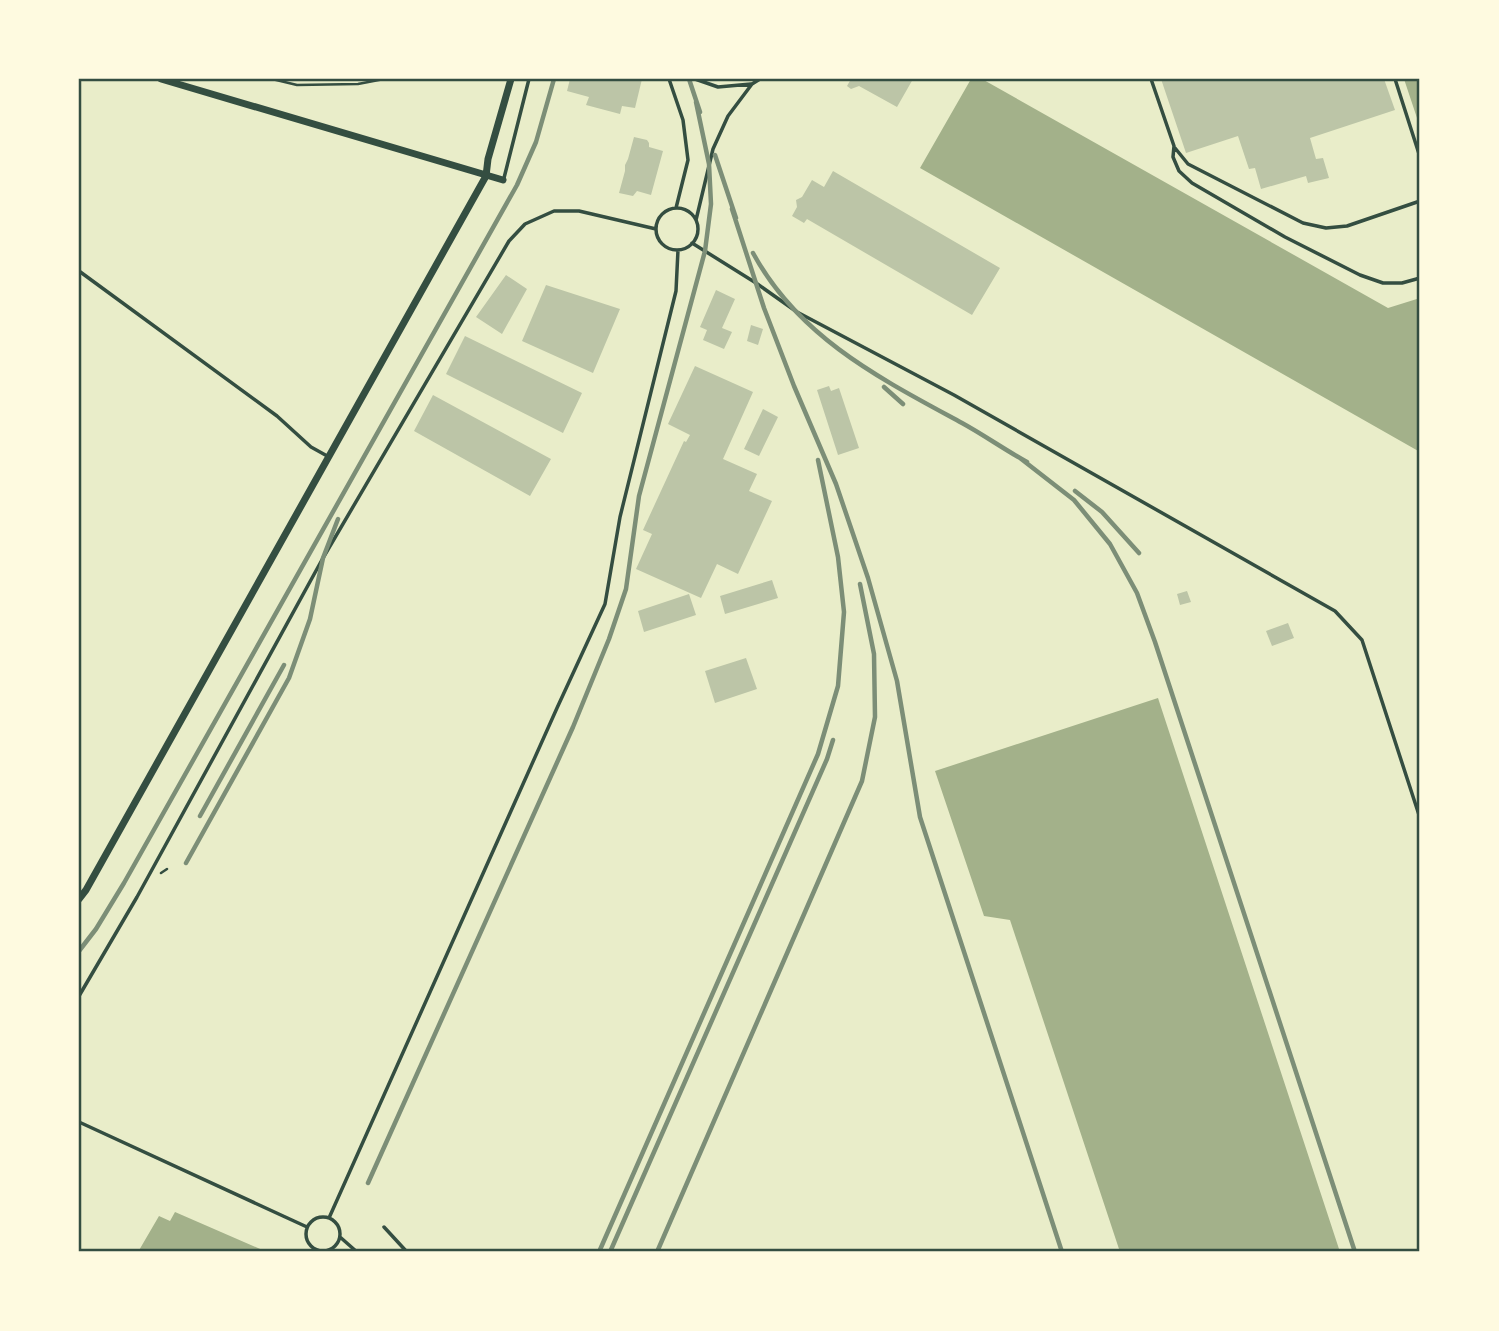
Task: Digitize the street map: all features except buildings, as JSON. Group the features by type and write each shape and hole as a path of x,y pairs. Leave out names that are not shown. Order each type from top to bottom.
{"street":[{"path":"161,79 503,180"},
{"path":"79,899 486,176 488,159 511,79"}],"lane":[{"path":"503,180 529,79"},
{"path":"669,79 683,120 688,160 676,208"},
{"path":"695,79 718,87 752,84"},
{"path":"696,220 688,211 676,208 664,212 656,229 660,242 678,250 692,243 698,232 696,220 713,149 727,116 752,84 760,79"},
{"path":"1152,79 1174,146 1188,164 1303,223 1326,228 1347,226 1420,201"},
{"path":"1395,79 1420,157"},
{"path":"1174,146 1173,157 1179,171 1192,183 1284,237 1360,275 1383,283 1402,283 1420,278"},
{"path":"79,996 137,897 323,558 509,241 525,224 554,211 579,211 656,229"},
{"path":"692,243 797,312 954,394 1335,611 1362,640 1420,818"},
{"path":"329,1218 605,604 620,517 676,291 678,250"},
{"path":"79,271 277,416 311,447 329,457"},
{"path":"79,1122 307,1227"},
{"path":"340,1236 335,1246 328,1251 315,1249 308,1242 306,1232 310,1223 319,1217 329,1218 337,1225 340,1236 356,1252"},
{"path":"384,1227 407,1252"}],"path":[{"path":"272,79 290,81 297,85 358,84 384,79"}],"shaded area":[{"path":"971,79 982,79 1388,308 1420,298 1420,452 920,168"},
{"path":"1404,79 1420,79 1420,127"},
{"path":"1158,698 1340,1252 1120,1252 1010,920 984,916 935,771"},
{"path":"175,1212 267,1252 138,1252 159,1216 170,1221"}],"railway":[{"path":"79,951 124,883 517,185 536,142 554,79"},
{"path":"689,79 700,112"},
{"path":"368,1183 573,727 626,589 639,496 705,251 711,204 709,164 696,102"},
{"path":"715,155 736,218"},
{"path":"732,209 764,308 836,484 868,578 897,681 920,817 1062,1252"},
{"path":"753,253 772,283 794,309 818,333 844,353 902,390 1027,462"},
{"path":"884,387 903,404"},
{"path":"1020,458 1074,500 1110,544 1137,593 1355,1252"},
{"path":"599,1252 818,754 838,686 844,612 838,557 818,460"},
{"path":"1075,491 1102,512 1139,553"},
{"path":"186,863 289,678 310,619 323,558 338,519"},
{"path":"657,1252 862,781 875,717 874,654 860,584"},
{"path":"200,816 284,665"},
{"path":"610,1252 833,740"}]}
